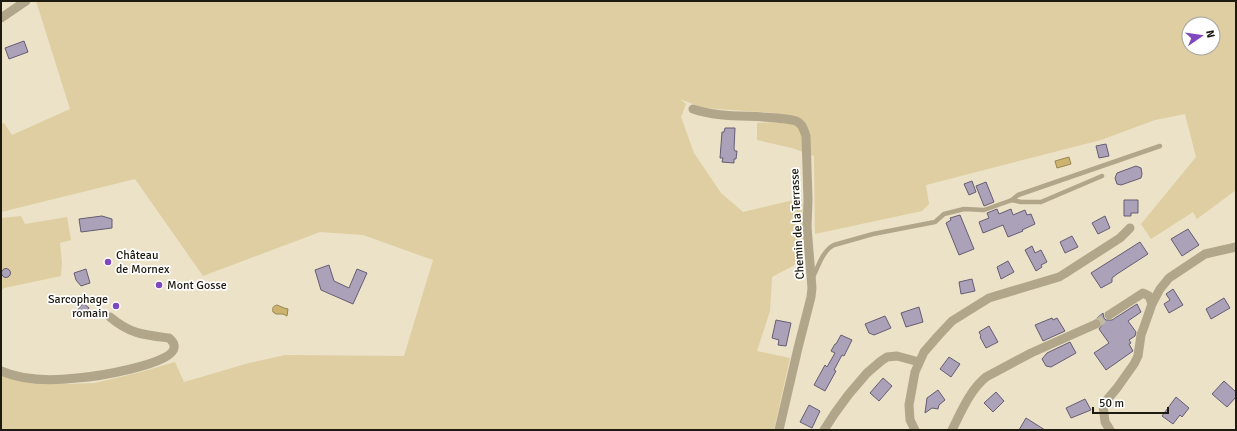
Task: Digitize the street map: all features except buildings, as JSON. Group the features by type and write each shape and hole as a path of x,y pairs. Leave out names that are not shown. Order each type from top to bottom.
{"street":[{"path":"1,18 26,1"},
{"name":"Chemin de la Terrasse","path":"693,109 708,113 795,120 800,123 806,136 808,200 807,227 812,279 811,297 779,430"},
{"path":"915,430 909,414 909,405 915,372 919,362 931,343 952,321 989,298 1058,277 1120,238 1130,228"},
{"path":"1110,430 1105,422 1103,405 1134,364 1138,356 1143,329 1152,304 1165,282 1205,254 1236,247"},
{"path":"1109,315 1143,294 1149,296 1152,304"},
{"path":"1,371 11,375 27,378 76,378 104,375 124,371 156,361 171,355 174,350 175,346 169,338 140,334 121,326 110,317"},
{"path":"952,430 963,407 981,381 996,371 1096,324"},
{"path":"824,430 849,394 867,373 880,361 897,356 919,362"}],"lane":[{"path":"812,279 827,251 834,245 873,234 935,222 944,214 964,209 984,210 1012,200 1018,195 1160,146"},
{"path":"1012,200 1021,202 1041,202 1102,176"}],"shaded area":[{"path":"36,1 1236,1 1236,190 1197,219 1193,212 1151,239 1141,224 1196,157 1185,114 1155,120 1101,140 926,185 929,204 922,211 815,234 814,156 792,148 757,140 757,123 773,122 776,113 704,108 680,99 686,104 681,117 694,153 721,193 743,212 802,198 804,260 772,277 770,311 757,351 790,358 774,430 1,430 1,375 36,383 95,383 175,362 184,382 249,363 285,355 404,356 433,260 363,235 320,232 203,276 135,179 1,212 1,124 4,123 12,135 70,109"},
{"path":"1069,157 1071,164 1057,168 1055,161"},
{"path":"21,216 25,224 67,217 71,240 60,243 62,262 61,276 4,288 1,291 1,218"},
{"path":"277,305 288,309 287,316 273,312 273,307"}],"tunnel":[{"path":"1096,324 1109,315"}],"place":[{"name":"Château de Mornex","path":"108,262"},
{"name":"Mont Gosse","path":"159,285"},
{"name":"Sarcophage romain","path":"116,306"}]}
